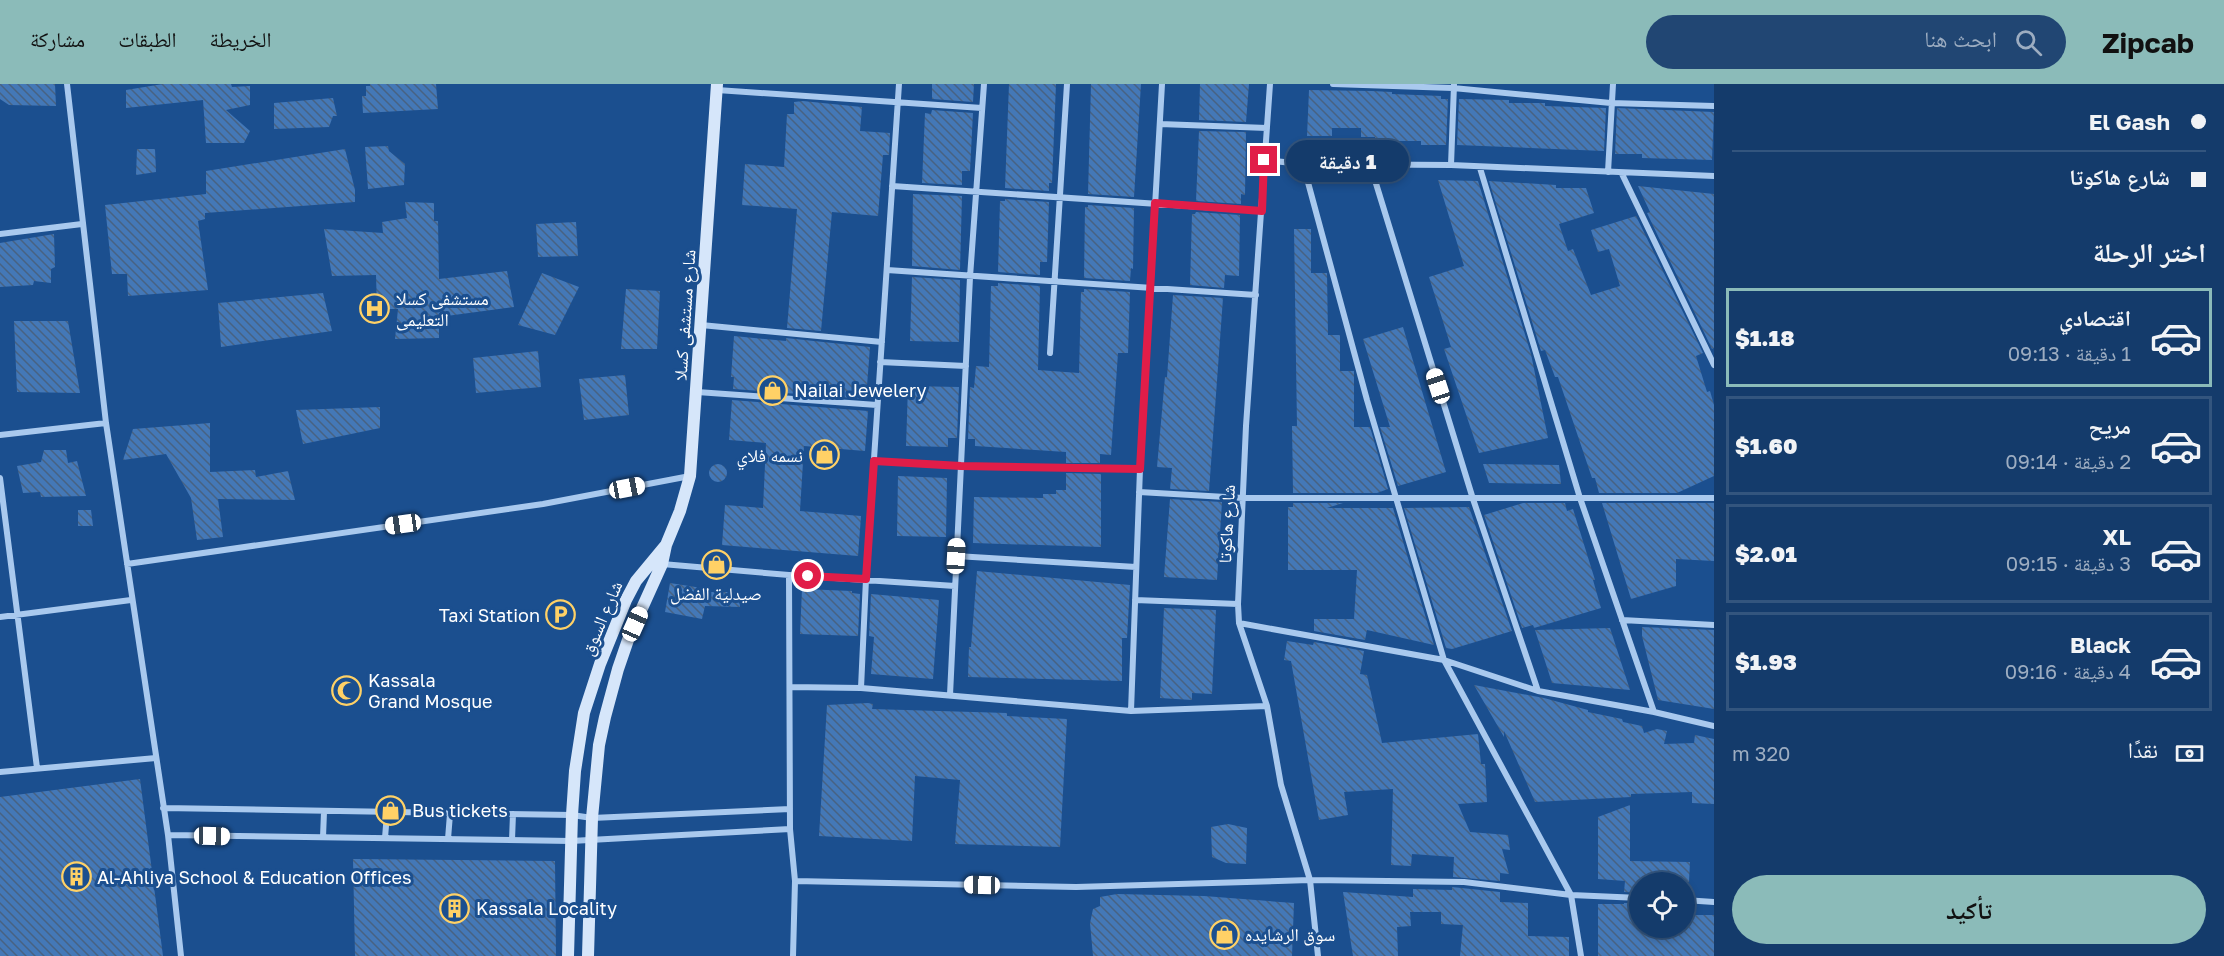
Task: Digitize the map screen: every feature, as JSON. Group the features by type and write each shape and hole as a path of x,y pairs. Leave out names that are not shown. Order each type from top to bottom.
{"main road":[{"name":"شارع مستشفى كسلا","path":"666,545 680,511 690,476 717,87"},
{"name":"شارع السوق","path":"588,956 592,818 599,745 611,692 629,637 666,545"},
{"name":"شارع السوق","path":"568,956 572,815 579,742 592,686 626,600 636,581 657,563"}],"street":[{"path":"67,84 106,423 168,835 181,956"},
{"path":"861,688 866,579 899,84"},
{"path":"950,695 970,277 984,84"},
{"path":"1050,353 1067,84"},
{"path":"1131,711 1140,469 1162,84"},
{"name":"شارع هاكوتا","path":"1270,84 1246,426 1239,623 1267,706 1281,785 1310,880 1318,956"},
{"path":"1333,84 1453,86 1611,103 1714,106"},
{"path":"1608,172 1612,84"},
{"path":"1451,165 1453,86"},
{"path":"717,87 982,108"},
{"path":"1160,124 1267,128"},
{"path":"1264,160 1303,164 1451,165 1622,174 1714,176"},
{"path":"1303,164 1396,499 1444,660 1570,895 1581,956"},
{"path":"1370,164 1473,499 1538,691"},
{"path":"1480,168 1580,498 1654,712"},
{"path":"1622,174 1714,365"},
{"path":"892,186 1262,211"},
{"path":"0,234 82,224"},
{"path":"887,270 1256,296"},
{"path":"701,325 882,342"},
{"path":"880,362 966,366"},
{"path":"697,392 877,405"},
{"path":"0,435 106,423"},
{"path":"874,461 961,466 1140,469"},
{"path":"127,564 543,504 690,476"},
{"path":"0,478 37,768"},
{"path":"1139,492 1243,498 1714,498"},
{"path":"956,556 1136,567"},
{"path":"657,563 954,586"},
{"path":"789,575 790,829 795,881 793,956"},
{"path":"0,617 131,600"},
{"path":"1135,600 1238,604"},
{"path":"1622,620 1714,625"},
{"path":"1239,623 1444,660 1538,691 1654,712 1714,726"},
{"path":"790,687 861,688 1131,711 1267,706"},
{"path":"0,772 156,758"},
{"path":"163,808 572,815 592,818 790,809"},
{"path":"323,837 324,812"},
{"path":"385,838 387,813"},
{"path":"448,839 450,814"},
{"path":"512,840 513,814"},
{"path":"168,835 571,841 790,829"},
{"path":"795,881 1076,887 1310,880 1464,882 1570,895 1629,898"},
{"path":"1695,901 1714,902"}],"building":[{"path":"0,84 55,84 56,106 9,105 0,99"},
{"path":"163,84 250,86 250,105 226,110 250,131 244,143 206,143 203,100 126,108 126,90"},
{"path":"370,84 436,84 438,109 363,113 362,96 366,96 366,86"},
{"path":"932,84 974,84 973,102 932,99"},
{"path":"1009,84 1056,84 1052,183 1049,183 1049,191 1005,188"},
{"path":"1091,84 1141,84 1134,197 1088,194"},
{"path":"1200,84 1249,84 1246,122 1199,120"},
{"path":"1309,90 1372,91 1441,96 1441,99 1448,99 1446,145 1421,145 1421,141 1375,141 1375,137 1361,137 1361,128 1332,128 1332,136 1307,136"},
{"path":"333,98 337,116 333,116 329,127 274,129 274,103"},
{"path":"1459,99 1509,100 1509,103 1545,103 1545,106 1606,108 1604,151 1457,145"},
{"path":"794,102 862,107 860,131 890,133 889,155 883,155 878,216 832,212 821,331 787,328 797,209 742,205 745,164 784,167 787,114 794,114"},
{"path":"1617,108 1714,112 1712,160 1642,158 1642,154 1615,154"},
{"path":"932,110 973,113 970,171 962,171 962,185 922,183 925,113 931,114"},
{"path":"1199,131 1246,132 1245,195 1241,194 1241,204 1196,201"},
{"path":"388,146 389,151 405,164 404,185 368,189 365,147"},
{"path":"137,149 155,149 156,172 136,175"},
{"path":"345,149 355,190 355,202 205,213 205,219 198,221 208,290 128,296 127,274 112,274 105,205 206,194 206,171"},
{"path":"1438,180 1478,181 1531,354 1548,438 1479,453 1444,349 1451,347 1429,277 1464,266"},
{"path":"1489,181 1556,185 1556,188 1586,188 1594,213 1559,224 1568,251 1573,249 1591,295 1620,286 1609,249 1598,252 1591,230 1636,216 1703,353 1696,356 1707,392 1710,391 1714,405 1714,476 1677,493 1599,493 1558,377 1555,377 1545,350 1541,351"},
{"path":"1638,186 1714,194 1714,348 1712,349 1647,213 1650,212"},
{"path":"913,194 962,196 960,270 912,266"},
{"path":"1005,199 1049,202 1047,262 1040,262 1040,275 998,272 1000,201 1005,201"},
{"path":"405,202 434,203 434,221 438,221 439,279 507,271 514,307 439,317 439,338 395,339 398,309 377,309 376,275 332,276 324,229 383,233 382,222 407,218"},
{"path":"1088,205 1134,208 1133,269 1131,268 1130,281 1084,278 1085,207"},
{"path":"1196,212 1240,215 1239,276 1225,275 1224,288 1190,285 1192,214"},
{"path":"576,222 578,256 538,257 536,224"},
{"path":"1294,229 1311,229 1311,273 1327,273 1328,335 1340,335 1340,371 1354,371 1354,427 1370,427 1388,489 1377,493 1293,493 1292,426 1297,426"},
{"path":"54,234 55,267 51,269 51,283 34,281 33,285 0,287 0,243"},
{"path":"542,273 579,287 555,335 518,325"},
{"path":"912,277 960,280 959,342 910,341"},
{"path":"998,283 1040,286 1038,370 1079,373 1081,292 1084,292 1084,289 1130,292 1128,353 1118,353 1111,455 1100,454 1100,463 1066,463 1066,452 975,446 975,439 968,439 970,387 974,388 976,366 989,367 991,286 998,286"},
{"path":"626,289 660,291 657,349 621,349"},
{"path":"323,293 332,331 221,347 218,303"},
{"path":"1173,295 1223,298 1209,491 1170,489 1172,468 1157,467"},
{"path":"14,321 68,321 80,393 17,392"},
{"path":"1403,327 1446,472 1398,486 1380,427 1390,427 1363,339"},
{"path":"734,336 786,341 786,338 870,347 866,399 733,389 734,377 731,377"},
{"path":"538,351 541,387 476,393 473,358"},
{"path":"625,375 629,415 584,420 579,379"},
{"path":"908,386 959,387 957,438 948,438 948,447 906,446"},
{"path":"732,400 868,411 865,451 804,446 800,511 861,516 858,556 722,545 725,505 763,508 766,443 729,440"},
{"path":"380,407 380,428 303,444 296,410"},
{"path":"210,423 210,472 255,470 256,477 288,471 295,500 218,499 223,537 197,540 191,498 166,454 123,460 133,429"},
{"path":"44,450 66,450 68,463 77,461 86,496 41,497 40,492 23,493 17,466 41,462"},
{"path":"718,464 724,467 727,473 724,479 718,482 712,479 709,473 712,467"},
{"path":"1483,464 1559,465 1561,484 1489,483"},
{"path":"1066,473 1101,474 1101,547 973,543 974,497 1043,498 1043,494 1056,494 1056,490 1066,490"},
{"path":"898,476 947,478 946,537 897,536"},
{"path":"1170,499 1222,502 1217,580 1164,577"},
{"path":"1293,503 1343,503 1327,508 1393,508 1434,645 1367,630 1365,640 1314,631 1314,619 1354,619 1357,570 1288,570 1288,507 1293,507"},
{"path":"1523,503 1565,503 1567,511 1573,509 1595,580 1593,580 1601,608 1534,628 1533,625 1522,628 1484,515"},
{"path":"1602,503 1714,503 1714,561 1676,559 1676,586 1631,599"},
{"path":"1469,507 1512,631 1452,649 1446,648 1404,508"},
{"path":"78,510 91,510 93,526 78,526"},
{"path":"977,571 1130,585 1127,638 1122,638 1122,681 968,677"},
{"path":"670,583 708,589 707,592 739,592 740,607 705,606 702,619 665,612"},
{"path":"802,589 852,591 852,593 860,594 858,636 800,634"},
{"path":"871,594 939,600 933,679 871,674 874,637 869,636"},
{"path":"1164,608 1216,610 1212,694 1192,693 1192,700 1160,698"},
{"path":"1642,627 1714,630 1714,709 1658,700 1642,636"},
{"path":"1610,628 1630,690 1552,683 1535,630"},
{"path":"1287,641 1313,645 1314,642 1364,651 1360,674 1367,675 1382,743 1478,734 1481,764 1485,764 1487,802 1458,804 1470,832 1508,835 1510,850 1502,849 1509,874 1500,873 1500,881 1453,877 1454,857 1412,854 1411,866 1391,865 1393,789 1344,792 1348,815 1319,820 1291,661 1284,660"},
{"path":"1474,685 1544,698 1588,710 1588,712 1622,719 1623,722 1642,726 1644,733 1657,729 1667,731 1664,744 1694,743 1695,735 1714,739 1714,804 1692,803 1692,792 1631,794 1631,797 1535,802 1504,731 1504,737"},
{"path":"873,704 872,709 1007,713 1007,716 1067,719 1060,847 955,844 960,780 915,776 912,841 819,836 827,705"},
{"name":"Al-Ahliya School & Education Offices","path":"140,779 163,956 0,956 0,797"},
{"path":"1630,805 1630,861 1690,862 1690,872 1629,872 1629,892 1624,892 1625,881 1598,879 1598,817"},
{"path":"1228,824 1247,828 1246,864 1226,863 1212,857 1211,827"},
{"name":"Kassala Locality","path":"353,859 555,861 556,956 355,956"},
{"path":"1452,887 1500,892 1500,902 1528,903 1528,936 1569,937 1569,956 1460,956 1463,925 1441,924 1441,912 1410,912 1411,926 1397,927 1398,956 1353,956 1343,892 1413,897 1413,889 1452,890"},
{"path":"1117,894 1204,896 1294,903 1292,956 1093,956 1090,923 1093,909 1100,906 1100,897"},
{"path":"1629,903 1629,938 1695,938 1695,915 1714,915 1714,956 1598,956 1598,904"}],"place":[{"name":"مستشفى كسلا التعليمى","path":"375,308"},
{"name":"Nailai Jewelery","path":"773,390"},
{"name":"نسمه فلاي","path":"824,455"},
{"name":"صيدلية الفضل","path":"716,564"},
{"name":"Taxi Station","path":"561,615"},
{"name":"Kassala Grand Mosque","path":"347,690"},
{"name":"Bus tickets","path":"391,810"},
{"name":"Al-Ahliya School & Education Offices","path":"76,877"},
{"name":"Kassala Locality","path":"455,908"},
{"name":"سوق الرشايده","path":"1224,934"}],"route":[{"path":"808,576 866,579 874,461 961,466 1140,469 1155,203 1262,211 1264,160"}]}
